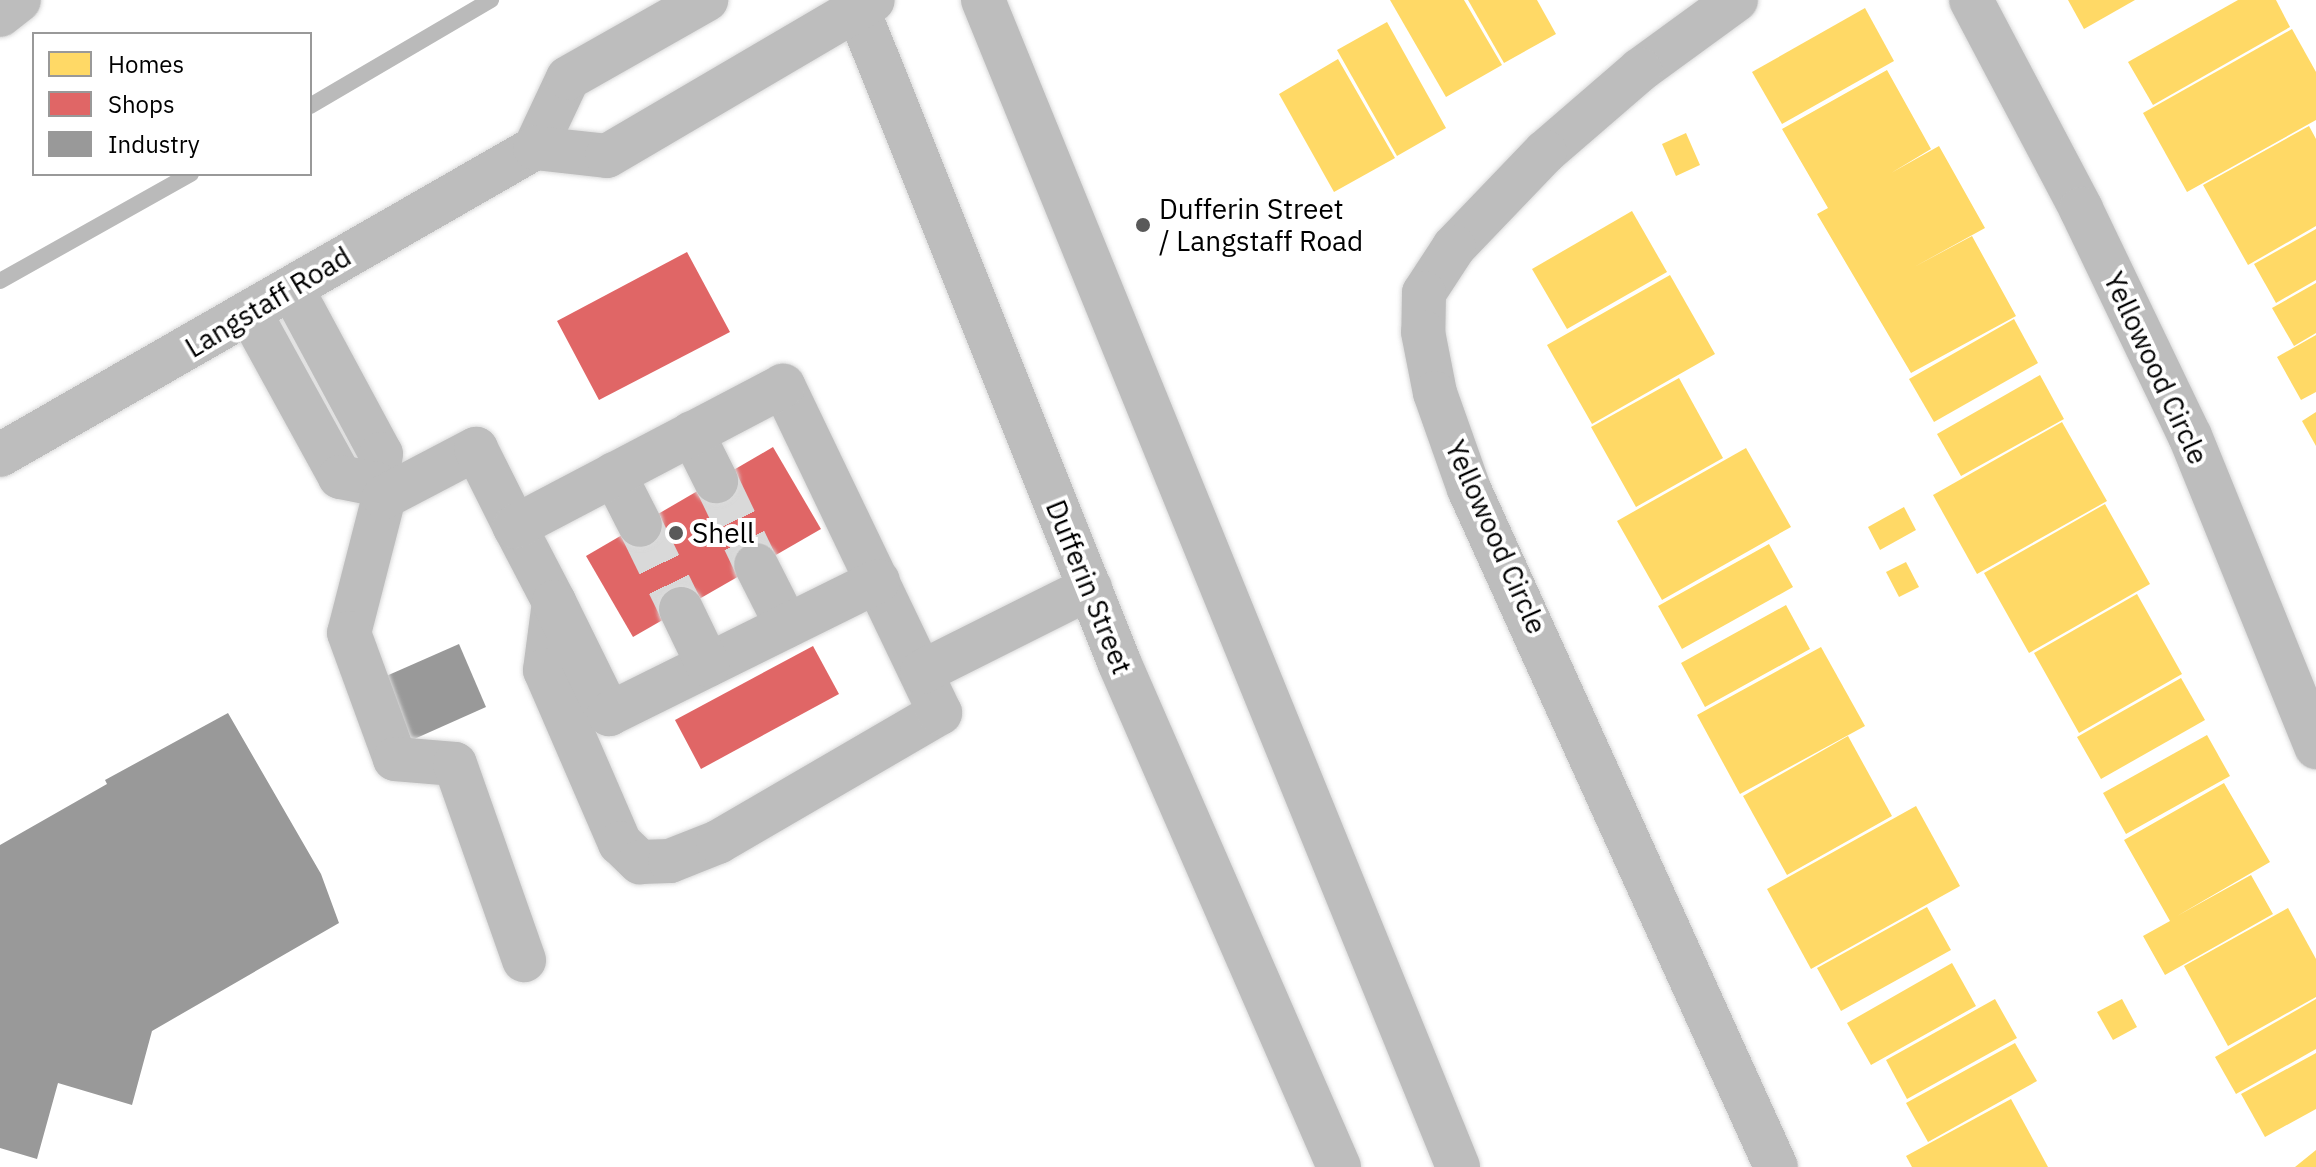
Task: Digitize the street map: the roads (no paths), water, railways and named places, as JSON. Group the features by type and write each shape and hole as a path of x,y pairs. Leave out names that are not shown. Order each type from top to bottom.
{"main road":[{"path":"0,15 19,0"},
{"path":"706,0 568,78 535,148 607,156 862,3"},
{"path":"983,0 1458,1167"},
{"name":"Yellowood Circle","path":"1736,0 1640,70 1545,152 1454,247 1424,293 1423,332 1435,393 1469,489 1776,1167"},
{"name":"Yellowood Circle","path":"1971,0 2081,209 2190,436 2316,747"},
{"name":"Dufferin Street","path":"862,3 1090,588 1339,1167"},
{"name":"Langstaff Road","path":"0,455 535,148"},
{"path":"292,289 381,454 380,491 349,633 395,759 455,764 524,960"},
{"path":"250,313 340,477 380,491 476,449 609,714 878,581"},
{"path":"515,527 783,386 940,713 718,842 670,861 640,862 620,843 545,670 554,602"},
{"path":"692,433 716,481"},
{"path":"614,474 640,525"},
{"path":"756,565 787,626"},
{"path":"922,672 1090,588"},
{"path":"681,609 708,665"}],"waterway":[{"path":"312,105 491,0"},
{"path":"0,281 187,176"}],"tunnel":[{"path":"716,481 756,565"},
{"path":"640,525 681,609"}],"place":[{"name":"Dufferin Street / Langstaff Road","path":"1143,225"},
{"name":"Shell","path":"676,533"}]}
